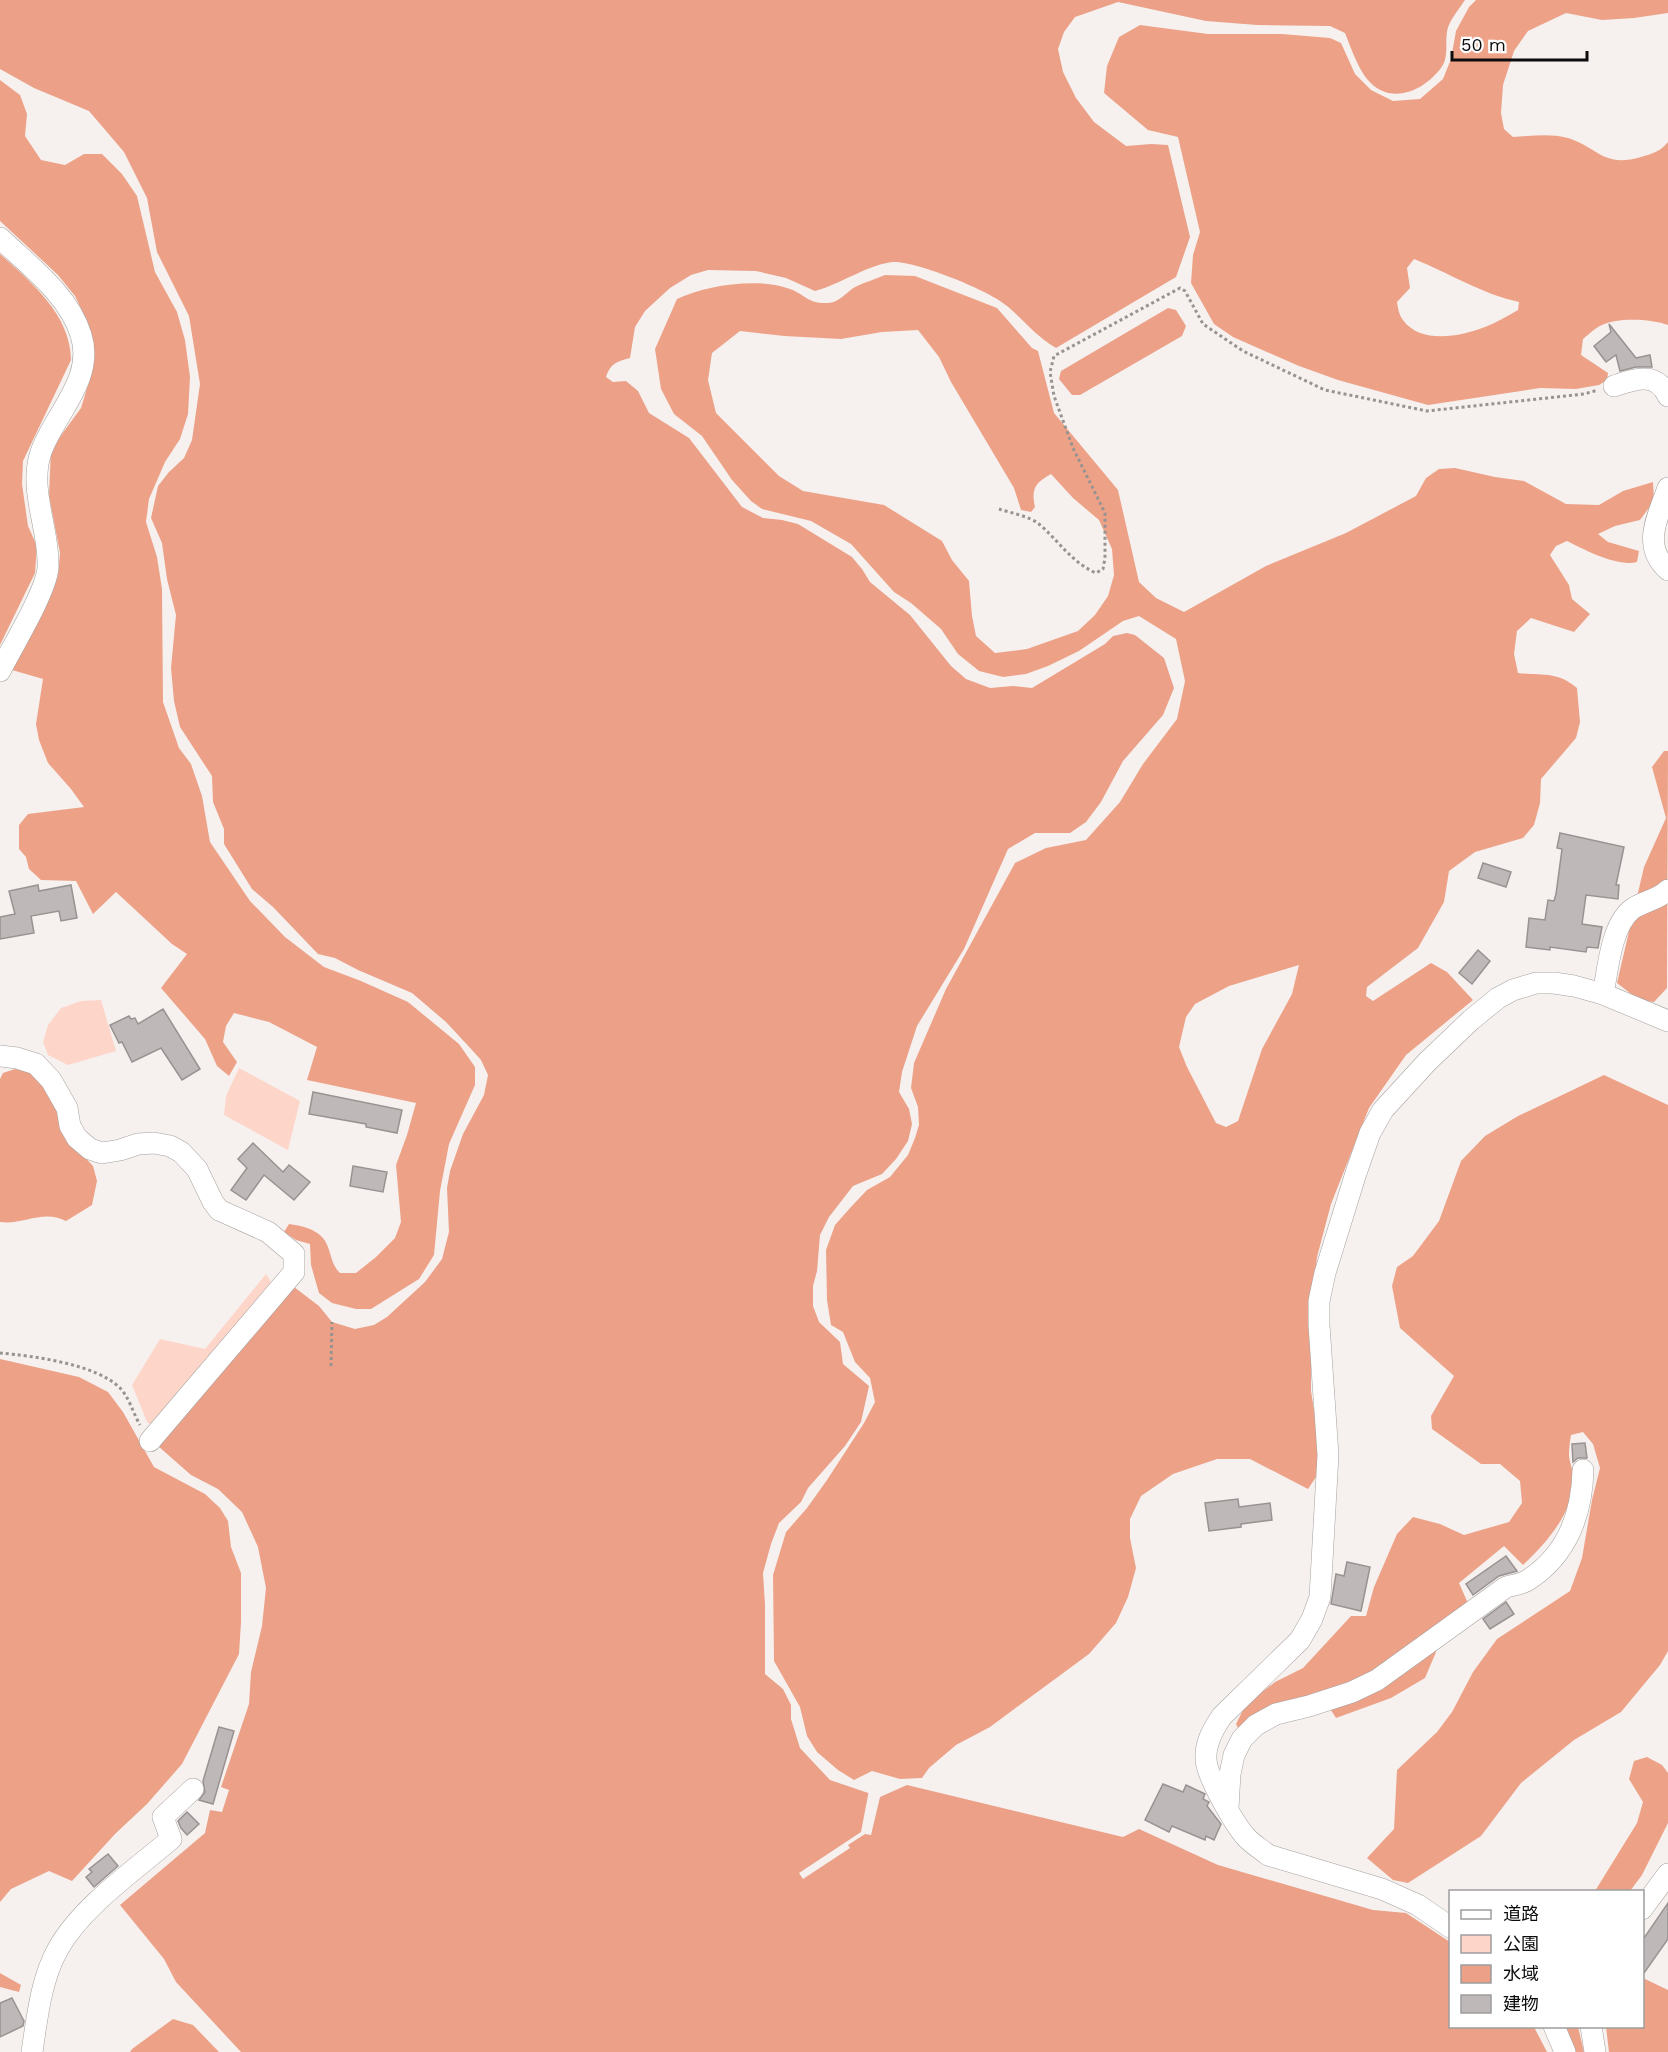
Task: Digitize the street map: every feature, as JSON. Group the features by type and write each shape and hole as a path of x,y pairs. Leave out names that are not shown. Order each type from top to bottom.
{"street":[{"path":"0,238 52,288 68,310 81,334 84,355 79,380 48,433 40,455 37,474 48,552 45,583 0,671"},
{"path":"1614,386 1636,379 1652,379 1665,390 1668,396"},
{"path":"1668,488 1652,533 1655,550 1663,566 1668,570"},
{"path":"1603,994 1620,921 1633,908 1661,898 1668,890"},
{"path":"1449,1926 1418,1905 1382,1889 1268,1855 1246,1836 1228,1808 1209,1774 1205,1761 1206,1747 1213,1729 1222,1716 1300,1640 1312,1619 1320,1596 1328,1455 1318,1325 1319,1300 1325,1273 1370,1133 1383,1110 1471,1020 1498,998 1512,990 1536,983 1574,986 1603,994 1668,1021"},
{"path":"0,1056 17,1058 36,1065 51,1080 67,1108 70,1126 77,1138 90,1149 102,1153 120,1150 138,1143 170,1146 181,1152 197,1169 219,1210 268,1232 294,1254 294,1272 150,1441"},
{"path":"1228,1808 1230,1774 1234,1755 1242,1739 1256,1725 1276,1714 1352,1692 1377,1680 1506,1587 1527,1582 1549,1563 1566,1542 1576,1517 1582,1496 1583,1470"},
{"path":"32,2052 44,1987 58,1949 80,1919 106,1893 171,1839 163,1817 193,1789"},
{"path":"1644,1906 1668,1874"},
{"path":"1555,2028 1565,2052"},
{"path":"1591,2028 1595,2052"}],"path":[{"path":"999,509 1037,522 1074,560 1096,573 1103,570 1105,513 1072,448 1054,396 1050,372 1054,356 1180,288 1185,291 1203,324 1243,351 1325,390 1427,411 1584,394 1614,386"},
{"path":"331,1366 332,1322"},
{"path":"0,1353 63,1362 107,1378 122,1389 150,1441"}],"green space":[{"path":"101,1000 116,1051 68,1065 48,1055 43,1042 48,1025 61,1008 81,1001"},
{"path":"239,1068 300,1101 288,1150 224,1115 226,1096"},
{"path":"266,1274 271,1282 155,1428 147,1422 132,1385 160,1339 205,1349"}],"shaded area":[{"path":"1476,0 1668,0 1668,13 1602,20 1566,13 1528,31 1514,51 1503,85 1501,113 1504,129 1513,137 1561,136 1618,160 1649,155 1668,142 1668,325 1644,320 1626,320 1609,322 1592,331 1583,339 1581,355 1608,373 1607,380 1599,385 1576,389 1540,388 1428,405 1338,380 1299,366 1233,337 1214,324 1191,283 1193,255 1200,232 1178,137 1148,130 1104,93 1107,66 1119,37 1140,25 1208,34 1282,34 1330,38 1341,43 1355,74 1371,90 1393,101 1420,99 1443,79 1451,59 1456,31 1469,7","holes":["1414,259 1479,289 1519,302 1518,310 1489,325 1464,334 1441,336 1419,333 1403,320 1397,302 1410,288 1407,268"]},
{"path":"0,80 20,95 27,114 25,136 41,160 65,165 84,154 102,154 122,174 137,196 155,272 177,312 185,340 190,377 188,414 180,439 165,462 149,499 146,522 157,557 162,589 163,702 179,748 191,764 202,796 210,842 250,901 285,937 324,967 408,1002 459,1044 475,1067 475,1085 449,1144 440,1191 434,1255 419,1279 371,1309 356,1309 332,1303 319,1293 311,1265 310,1244 296,1240 284,1232 289,1224 318,1233 326,1242 340,1273 356,1273 376,1257 395,1238 401,1222 396,1165 416,1103 307,1080 317,1047 269,1022 234,1013 226,1026 223,1042 237,1062 229,1076 217,1066 205,1039 161,988 187,954 172,944 116,892 93,914 76,881 41,880 29,869 26,857 19,849 19,825 28,814 84,807 48,763 39,740 36,724 43,679 12,670 58,576 60,553 49,496 51,449 81,408 88,385 94,349 86,319 75,296 58,275 0,221"},
{"path":"0,254 36,288 57,314 69,344 71,360 23,461 22,484 28,526 37,546 35,573 0,645"},
{"path":"885,275 915,276 997,308 1032,348 1038,351 1054,413 1118,490 1139,582 1156,598 1184,612 1266,566 1346,533 1416,496 1426,478 1439,469 1455,468 1524,481 1566,504 1599,505 1623,491 1653,482 1654,501 1640,520 1615,526 1598,534 1608,542 1639,551 1637,562 1611,560 1567,541 1556,546 1550,555 1569,585 1572,599 1590,614 1574,632 1531,618 1517,631 1514,654 1518,673 1556,677 1577,688 1580,722 1576,738 1541,779 1540,803 1534,825 1523,838 1475,852 1449,871 1444,902 1418,948 1367,987 1366,996 1373,1001 1431,963 1447,972 1473,1000 1406,1055 1369,1108 1331,1204 1317,1257 1311,1309 1311,1391 1320,1447 1316,1477 1308,1489 1250,1459 1217,1459 1173,1474 1141,1496 1130,1519 1130,1538 1136,1568 1128,1597 1116,1623 1089,1654 990,1727 956,1745 929,1768 922,1778 900,1779 872,1771 854,1780 817,1752 807,1736 800,1707 774,1661 773,1575 786,1532 827,1480 875,1402 870,1378 855,1362 843,1332 831,1325 827,1300 826,1250 835,1225 867,1190 890,1177 908,1155 919,1125 918,1107 911,1088 914,1063 946,989 1015,863 1046,848 1086,840 1120,802 1143,764 1177,719 1185,681 1176,639 1139,616 1123,621 1079,651 1026,674 1003,677 979,671 958,654 941,629 911,603 894,592 851,544 811,521 762,509 751,501 732,480 702,436 674,414 661,389 655,349 677,299 702,290 748,283 777,285 816,302 832,303 855,287","holes":["918,330 939,357 951,382 1014,488 1021,510 1031,512 1035,507 1036,487 1041,480 1051,474 1073,498 1099,520 1112,549 1114,575 1108,596 1095,615 1078,631 1027,649 995,653 976,636 969,581 952,560 942,541 884,505 803,491 779,476 716,413 708,380 712,353 740,331 841,339 882,332","1299,965 1292,994 1262,1049 1238,1121 1226,1127 1216,1123 1179,1047 1186,1017 1195,1004 1229,986"]},
{"path":"1664,751 1668,751 1667,988 1654,1002 1639,1000 1617,983 1644,867 1666,818 1652,767"},
{"path":"15,1069 27,1071 45,1085 77,1149 93,1166 97,1181 92,1205 66,1221 41,1217 0,1222 0,1079 3,1073"},
{"path":"1604,1075 1668,1105 1668,1651 1660,1665 1621,1712 1574,1740 1521,1783 1481,1836 1408,1883 1393,1880 1367,1858 1394,1829 1397,1770 1437,1732 1452,1712 1473,1672 1497,1639 1570,1591 1582,1558 1600,1468 1593,1444 1583,1432 1571,1435 1569,1454 1573,1474 1572,1490 1564,1514 1557,1526 1523,1565 1504,1546 1459,1583 1467,1601 1462,1612 1439,1629 1436,1652 1425,1678 1391,1698 1336,1718 1329,1707 1240,1732 1236,1724 1243,1710 1257,1696 1275,1682 1303,1668 1351,1616 1366,1616 1374,1587 1397,1534 1413,1517 1440,1524 1464,1535 1509,1522 1522,1503 1520,1481 1500,1464 1481,1464 1432,1429 1431,1416 1454,1376 1400,1328 1392,1286 1397,1267 1413,1256 1439,1221 1461,1161 1485,1136 1518,1116"},
{"path":"0,1359 79,1377 108,1392 123,1412 154,1467 205,1494 220,1508 228,1521 231,1547 241,1573 241,1622 239,1654 182,1764 147,1804 115,1834 72,1881 49,1871 11,1889 0,1902"},
{"path":"1647,1757 1662,1765 1668,1773 1668,1823 1642,1875 1631,1890 1596,1890 1637,1823 1643,1802 1629,1779 1634,1761"},
{"path":"0,1973 21,1985 19,1992 0,1987"},
{"path":"1644,1978 1668,1990 1668,2052 1609,2052 1606,2028 1644,2028"},
{"path":"173,2019 193,2025 219,2052 130,2052"},
{"path":"1564,2028 1578,2028 1584,2052 1575,2052"}],"water":[{"path":"0,0 1465,0 1448,28 1446,55 1441,68 1425,84 1405,93 1395,94 1385,92 1367,79 1357,63 1345,33 1330,26 1257,25 1206,21 1118,2 1075,17 1064,32 1058,49 1063,72 1076,98 1094,122 1126,146 1168,145 1190,237 1176,277 1056,348 1041,338 998,300 952,278 917,266 892,262 882,264 815,291 786,278 756,271 708,270 691,275 670,288 645,311 635,327 630,358 615,364 606,377 613,382 626,381 638,391 649,413 689,438 742,507 763,518 798,524 852,557 870,582 910,615 951,666 966,679 990,688 1013,686 1032,688 1105,644 1113,636 1127,633 1135,635 1164,658 1174,688 1163,715 1123,761 1101,802 1086,822 1070,833 1035,833 1008,849 964,949 917,1026 902,1072 899,1092 909,1109 912,1124 908,1141 882,1174 853,1186 829,1217 820,1235 817,1271 813,1286 813,1306 819,1322 840,1342 843,1364 869,1386 861,1422 845,1446 808,1488 801,1502 779,1523 763,1573 765,1674 783,1689 791,1705 791,1719 800,1748 830,1780 880,1797 907,1785 1123,1837 1139,1829 1218,1865 1373,1910 1406,1913 1449,1941 1449,2028 1535,2028 1547,2052 241,2052 176,1982 164,1959 120,1905 205,1833 210,1810 222,1812 229,1790 221,1787 249,1704 251,1672 262,1626 266,1588 258,1547 242,1512 218,1489 191,1475 158,1446 294,1287 319,1306 332,1322 355,1329 374,1325 387,1317 425,1282 442,1259 449,1232 447,1188 450,1171 463,1134 484,1095 488,1075 481,1060 472,1050 446,1022 412,993 335,958 318,954 273,907 252,889 224,844 224,829 213,802 212,776 180,727 174,701 171,668 176,615 167,579 162,543 151,518 158,486 184,458 192,440 200,384 189,316 157,252 147,198 124,152 89,111 34,88 0,69"},
{"path":"1168,308 1176,310 1186,326 1182,336 1080,395 1072,395 1059,379 1061,371"}],"pier":[{"path":"869,1790 881,1793 871,1835 865,1834 848,1845 850,1848 803,1879 799,1873 861,1832"}],"building":[{"path":"1609,324 1636,358 1650,355 1652,367 1636,367 1620,371 1616,355 1606,362 1594,346 1611,332"},
{"path":"1560,833 1624,847 1616,885 1619,885 1618,899 1586,895 1582,924 1602,927 1598,948 1587,947 1586,952 1550,947 1550,950 1526,947 1529,918 1545,920 1548,900 1554,901 1562,849 1557,848"},
{"path":"1483,863 1511,872 1506,887 1478,878"},
{"path":"38,885 39,891 71,885 77,918 61,921 59,911 31,916 34,933 0,939 0,917 15,914 9,891"},
{"path":"1478,950 1490,961 1472,984 1459,973"},
{"path":"163,1009 200,1069 182,1080 161,1048 132,1062 110,1025 129,1016 131,1019 135,1018 138,1024"},
{"path":"313,1092 402,1110 397,1133 366,1127 366,1124 309,1114"},
{"path":"253,1143 283,1172 289,1165 310,1182 294,1200 264,1175 246,1200 231,1190 247,1168 238,1159"},
{"path":"353,1166 387,1172 383,1192 350,1186"},
{"path":"1585,1443 1587,1458 1578,1458 1573,1462 1572,1444"},
{"path":"1238,1499 1239,1507 1270,1503 1272,1520 1209,1531 1205,1503"},
{"path":"1506,1556 1517,1571 1499,1576 1473,1595 1466,1584"},
{"path":"1347,1562 1370,1567 1361,1611 1331,1604 1336,1574 1344,1576"},
{"path":"1506,1602 1514,1614 1490,1629 1483,1619"},
{"path":"219,1727 234,1731 213,1804 199,1800 205,1792 203,1781"},
{"path":"1163,1784 1183,1792 1186,1785 1205,1794 1203,1799 1209,1802 1207,1806 1221,1824 1214,1840 1206,1836 1205,1840 1172,1826 1169,1832 1145,1820"},
{"path":"187,1812 199,1824 187,1835 178,1821"},
{"path":"108,1854 118,1866 94,1887 86,1877 92,1872 89,1869"},
{"path":"1668,1903 1668,1939 1644,1973 1644,1938"},
{"path":"12,1998 24,2021 23,2026 0,2037 0,2003"}]}
